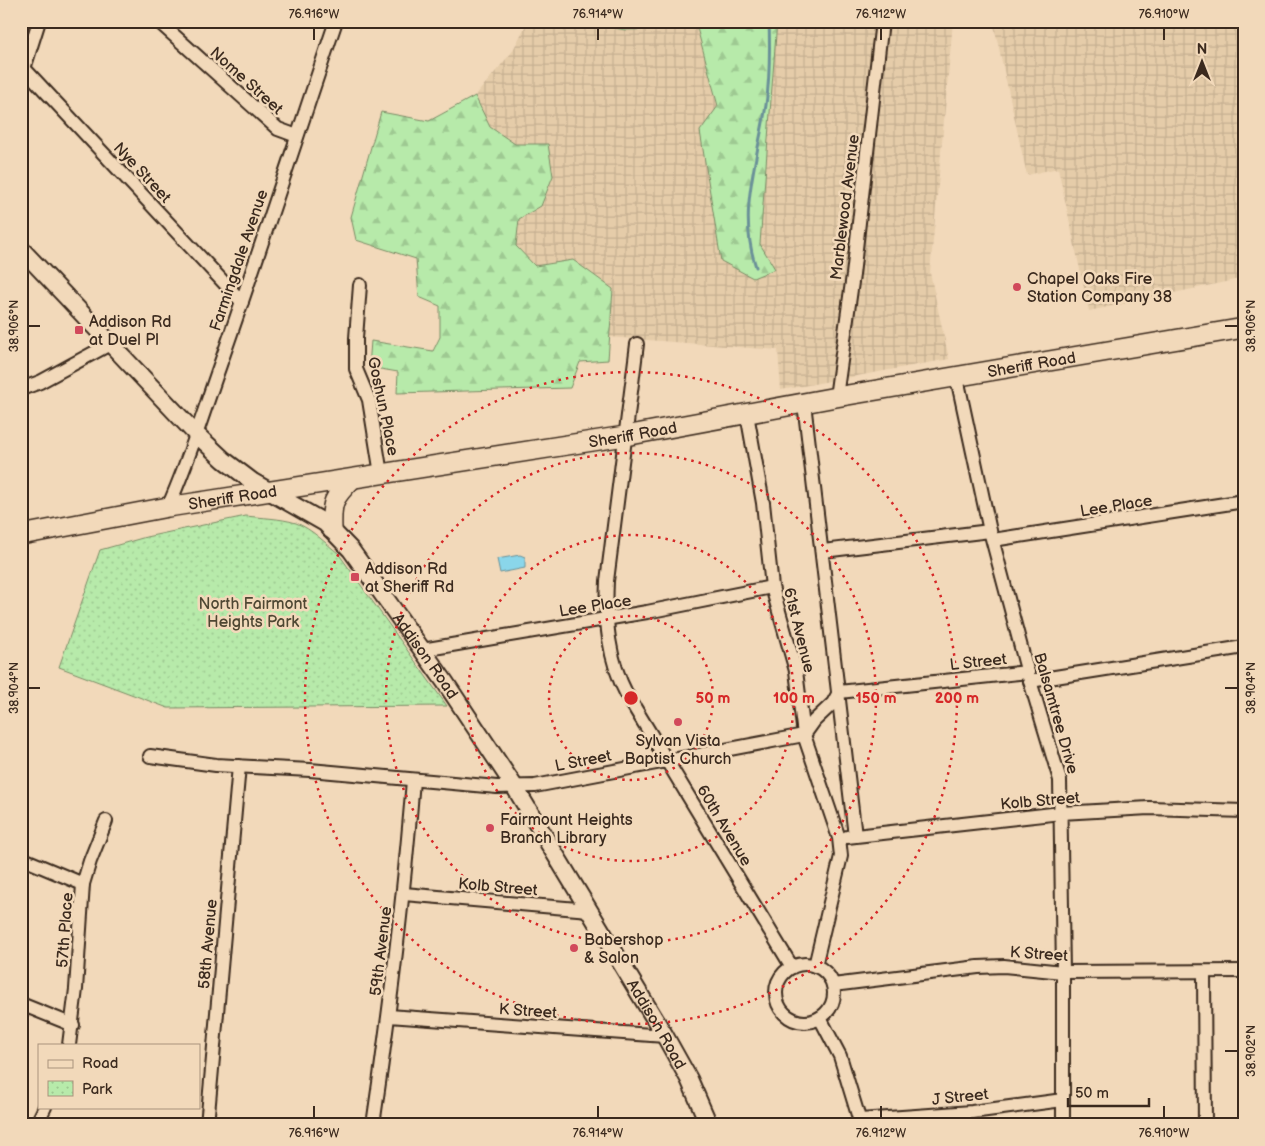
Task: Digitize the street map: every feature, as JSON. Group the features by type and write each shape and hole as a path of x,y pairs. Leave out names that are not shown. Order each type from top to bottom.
{"main road":[{"name":"Sheriff Road","path":"21,535 168,507 625,436 836,397 1244,328"},
{"path":"332,529 331,512 335,495 352,478"}],"street":[{"path":"23,71 39,21"},
{"name":"Nome Street","path":"158,21 278,129 297,136"},
{"name":"Farmingdale Avenue","path":"168,507 184,472 193,446 195,433 242,302 336,21"},
{"name":"Marblewood Avenue","path":"836,397 854,268 882,21"},
{"name":"Nye Street","path":"23,71 242,302"},
{"name":"Addison Road","path":"21,249 195,433 224,460 253,482 316,517 332,529 351,550 422,650 514,786 665,1036 689,1079 709,1125"},
{"name":"Goshun Place","path":"360,285 356,369 369,400 381,474"},
{"path":"21,389 40,382 110,344"},
{"name":"60th Avenue","path":"637,344 609,557 606,619 610,647 620,680 666,761 792,967"},
{"name":"Balsamtree Drive","path":"957,378 992,536 1029,676 1060,780 1063,1125"},
{"name":"61st Avenue","path":"804,403 856,836"},
{"name":"61st Avenue","path":"747,414 763,503 772,587 796,671 804,735 840,838 841,856 815,966"},
{"name":"Lee Place","path":"823,551 992,536 1244,501"},
{"name":"Lee Place","path":"422,650 665,609 772,587"},
{"name":"L Street","path":"839,692 1029,676 1244,647"},
{"path":"804,735 814,721 833,703 839,692"},
{"name":"L Street","path":"150,756 197,763 514,786 541,785 804,735"},
{"name":"58th Avenue","path":"207,1125 239,766"},
{"name":"59th Avenue","path":"373,1125 404,894 413,780"},
{"name":"Kolb Street","path":"840,838 1061,813 1148,808 1244,811"},
{"name":"57th Place","path":"69,1044 73,1025 84,884 90,861 106,821"},
{"path":"21,858 84,884"},
{"name":"Kolb Street","path":"404,894 589,910"},
{"path":"806,964 815,966 830,978 833,985 833,1000 827,1012 820,1018 810,1022 794,1021 785,1015 778,1004 776,990 780,978 792,967 806,964"},
{"name":"K Street","path":"833,985 978,967 1004,966 1063,972 1244,971"},
{"path":"1204,972 1205,1125"},
{"path":"21,1004 73,1025"},
{"name":"K Street","path":"389,1016 665,1036"},
{"path":"820,1018 840,1056 861,1122"},
{"name":"J Street","path":"861,1122 972,1112 1063,1100"},
{"path":"36,1125 44,1108"}],"shaded area":[{"path":"528,21 577,21 625,30 697,28 718,106 721,261 774,269 760,244 777,21 953,21 930,273 949,359 781,390 778,350 609,337 613,289 573,260 535,266 516,246 519,219 541,206 548,144 515,144 490,127 475,96 512,52"},
{"path":"993,21 1244,21 1244,278 1089,311 1058,168 1027,175"}],"green space":[{"path":"577,21 777,21 760,244 775,269 753,278 721,261 700,131 718,106 697,28 625,30"},
{"path":"475,96 490,127 515,144 548,144 553,176 541,206 519,219 516,246 535,266 573,260 613,289 608,360 580,362 570,388 397,393 398,372 369,367 371,341 433,351 440,337 440,306 419,297 416,259 356,240 351,217 381,112 429,121"},
{"name":"North Fairmont Heights Park","path":"246,516 296,523 313,532 338,553 447,706 168,708 59,667 100,550 146,537"}],"water":[{"path":"520,555 525,557 525,568 500,573 497,559"}],"waterway":[{"path":"756,267 748,226 749,206 754,165 767,94 769,21"}],"place":[{"name":"Chapel Oaks Fire Station Company 38","path":"1017,287"},
{"name":"Addison Rd at Duel Pl","path":"79,330"},
{"name":"Addison Rd at Sheriff Rd","path":"355,577"},
{"name":"Sylvan Vista Baptist Church","path":"678,722"},
{"name":"Fairmount Heights Branch Library","path":"490,828"},
{"name":"Babershop & Salon","path":"574,948"}]}
